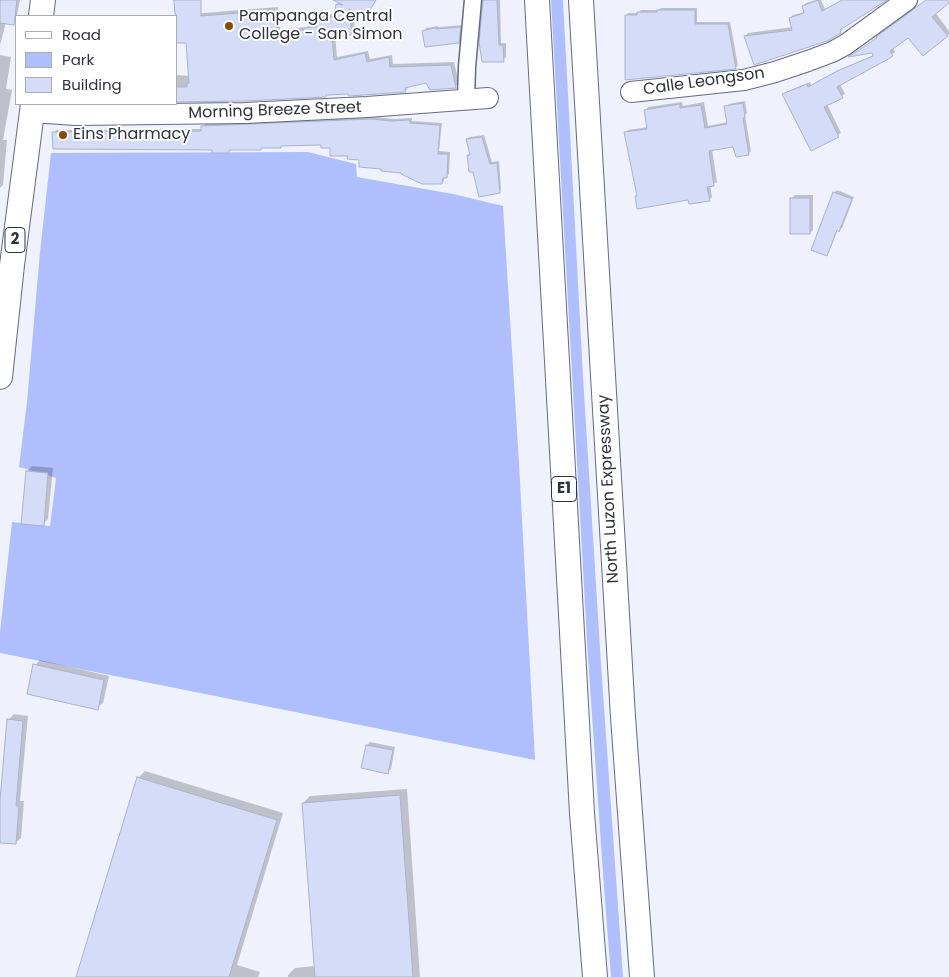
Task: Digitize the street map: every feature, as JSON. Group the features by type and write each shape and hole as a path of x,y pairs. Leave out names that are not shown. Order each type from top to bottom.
{"highway":[{"path":"41,15 43,0"},
{"name":"E1","path":"537,0 582,814 596,977"},
{"name":"North Luzon Expressway","path":"581,0 623,717 642,977"},
{"name":"2","path":"0,377 12,265 33,108"}],"main road":[{"name":"Calle Leongson","path":"631,92 744,80 783,70 832,52 845,45 907,0"},
{"name":"Morning Breeze Street","path":"33,108 76,116 245,113 367,107 488,98"}],"street":[{"path":"466,100 473,0"}],"green space":[{"path":"551,0 563,0 583,377 623,977 611,977 604,887 588,658"},
{"path":"308,152 356,164 357,177 453,194 503,206 535,760 0,653 0,632 12,522 50,526 56,478 19,467 51,153"}],"building":[{"path":"0,0 17,0 14,25 0,23"},
{"path":"174,0 201,0 201,16 275,10 277,32 317,27 316,18 334,17 336,4 343,5 333,0 376,0 366,17 349,9 352,35 332,37 334,60 365,53 367,62 389,57 390,67 451,65 456,88 430,90 426,83 405,88 406,92 245,101 178,102 178,87 187,87 187,83 189,83 186,43 178,43 178,15 175,14"},
{"path":"483,0 497,0 499,45 503,45 504,62 482,62 479,42"},
{"path":"818,0 822,11 842,0 887,0 840,30 841,33 827,41 754,65 744,36 792,30 789,18 804,13 802,6"},
{"path":"926,0 949,0 949,3 932,17 948,36 923,56 908,38 890,51 893,56 837,87 843,98 824,107 839,137 811,151 782,94 807,84 808,87 837,71 873,56 872,53 848,57 877,38"},
{"path":"657,10 695,10 695,24 728,24 736,69 625,80 625,15 637,15 637,12 657,12"},
{"path":"461,27 459,43 425,47 422,31 435,28"},
{"path":"743,103 745,117 743,118 749,155 736,157 733,147 709,151 714,186 707,187 710,201 689,204 688,200 637,209 635,196 637,196 624,132 647,129 644,110 680,104 680,108 701,105 705,128 727,124 724,106"},
{"path":"371,119 410,120 410,123 440,125 438,154 448,154 447,178 443,178 442,184 422,184 401,173 359,167 359,160 347,159 348,156 330,156 330,148 321,148 321,145 281,146 281,148 261,148 261,150 229,150 229,153 212,153 212,150 53,149 52,132 201,131 201,126"},
{"path":"482,137 490,164 497,163 500,193 479,197 473,172 469,172 467,155 470,155 466,139"},
{"path":"833,192 852,199 827,256 811,250"},
{"path":"790,198 810,198 810,234 790,234"},
{"path":"26,471 48,473 44,526 21,524"},
{"path":"33,664 104,680 98,710 27,694"},
{"path":"7,719 23,721 16,806 19,806 16,844 0,843 0,800"},
{"path":"366,745 393,750 388,774 361,768"},
{"path":"137,777 277,820 229,977 76,977"},
{"path":"400,795 413,977 315,977 302,803"}],"place":[{"name":"Pampanga Central College - San Simon","path":"229,26"},
{"name":"Eins Pharmacy","path":"63,135"}]}
